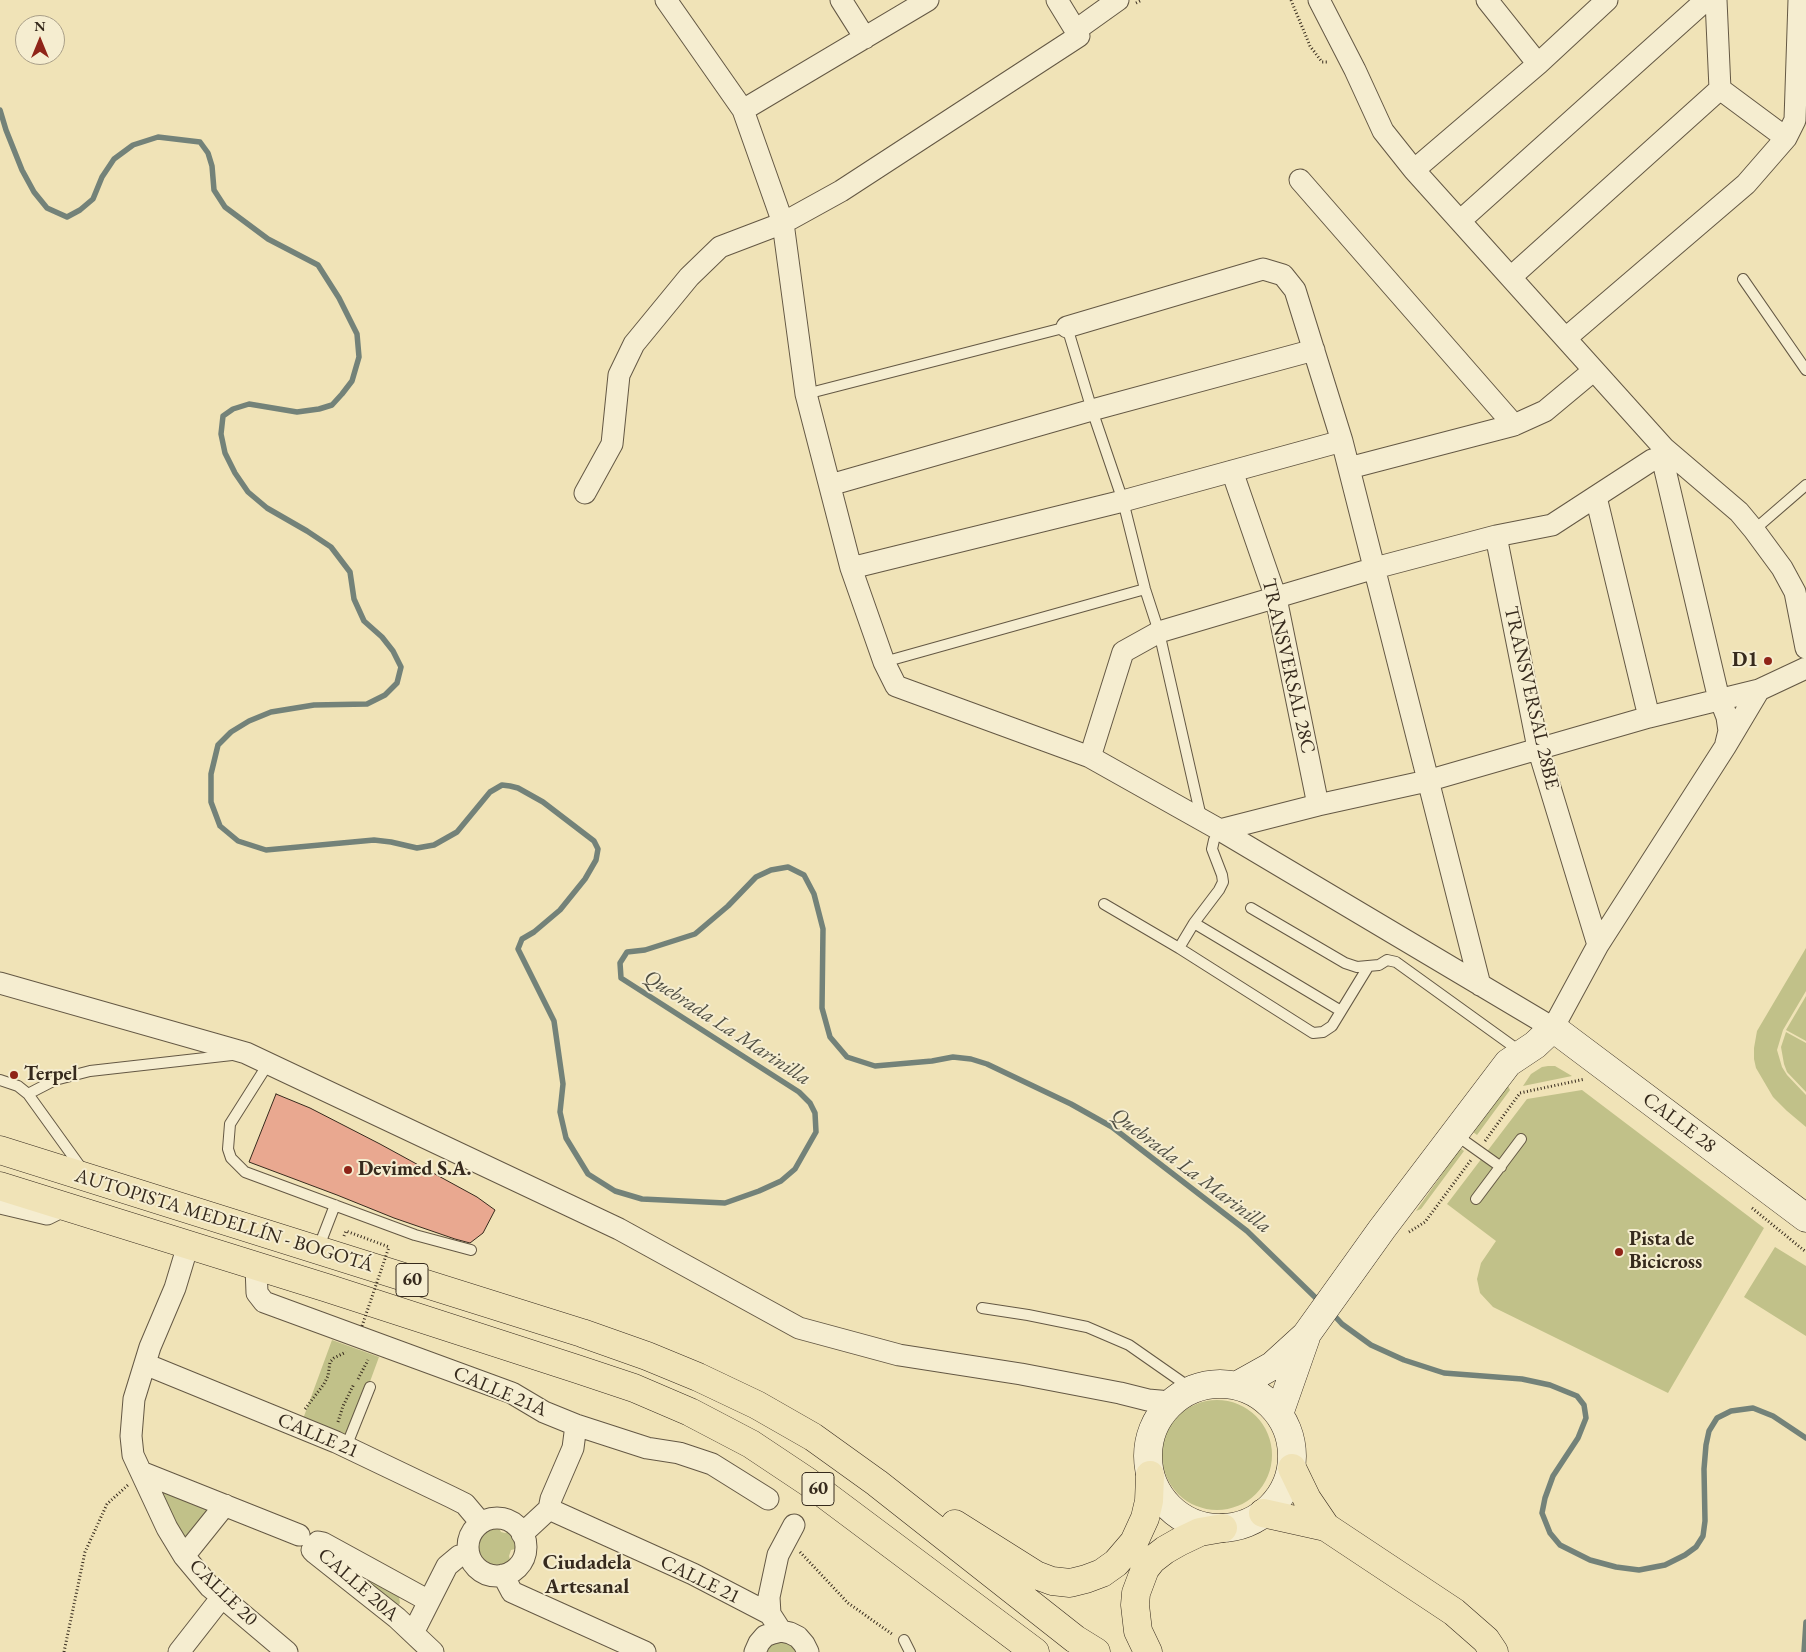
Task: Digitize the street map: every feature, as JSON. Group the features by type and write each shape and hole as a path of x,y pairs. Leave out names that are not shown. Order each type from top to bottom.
{"highway":[{"name":"AUTOPISTA MEDELLÍN - BOGOTÁ","path":"0,1150 582,1333 698,1376 757,1405 814,1437 877,1483 1075,1639 1096,1652"},
{"name":"AUTOPISTA MEDELLÍN - BOGOTÁ","path":"0,1186 634,1388 690,1412 751,1444 808,1482 1035,1652"},
{"path":"1292,1468 1307,1499 1326,1527"},
{"path":"877,1483 951,1522 1036,1575 1070,1583 1102,1573 1126,1553 1134,1542 1145,1518 1149,1501 1150,1475"},
{"path":"1264,1513 1326,1527 1454,1612 1486,1640 1494,1652"},
{"path":"1148,1652 1138,1631 1135,1605 1136,1593 1146,1569 1152,1560 1178,1542 1200,1532 1223,1528"}],"main road":[{"path":"1238,1386 1272,1366 1311,1328 1367,1250 1508,1063 1535,1045 1553,1028"},
{"name":"CALLE 28","path":"1553,1028 1806,1218"},
{"path":"1279,1414 1311,1328"},
{"path":"1215,1383 1238,1386 1254,1392 1268,1401 1279,1414 1288,1431 1292,1449 1292,1468 1286,1485 1277,1501 1264,1513 1244,1524 1223,1528 1202,1526 1184,1518 1169,1507 1157,1492 1150,1475 1147,1455 1150,1435 1158,1417 1182,1395 1215,1383"}],"street":[{"path":"666,0 743,110 783,223 806,394 851,568 884,662 896,686 1090,756 1211,825 1553,1028 1598,945 1726,747 1759,690"},
{"path":"841,0 865,38"},
{"path":"743,110 928,0"},
{"path":"585,493 612,444 619,375 634,344 689,277 720,247 783,223 842,191 1079,36 1057,0"},
{"path":"1076,30 1118,0"},
{"path":"1319,0 1355,70 1383,131 1414,170 1566,338 1663,452 1740,512 1754,530 1782,568 1796,592 1806,648"},
{"path":"1487,0 1538,64"},
{"path":"1414,170 1538,64 1607,0"},
{"path":"1461,220 1706,0"},
{"path":"1716,0 1720,88"},
{"path":"1566,338 1746,184 1786,138 1795,120 1799,0"},
{"path":"1512,277 1720,88"},
{"path":"1720,88 1786,138"},
{"path":"1300,180 1514,425"},
{"path":"1067,327 1263,269 1283,275 1295,290 1342,441 1480,985"},
{"path":"830,485 1092,410 1314,350"},
{"path":"1349,468 1514,425 1545,411 1593,371"},
{"path":"851,568 1123,501 1342,441"},
{"path":"1090,756 1123,652 1160,632 1375,568 1496,536 1552,525 1663,452"},
{"path":"1663,452 1716,691 1727,717 1729,731 1726,747"},
{"name":"TRANSVERSAL 28C","path":"1232,471 1276,598 1318,805"},
{"path":"1596,496 1650,717"},
{"name":"TRANSVERSAL 28BE","path":"1496,536 1538,748 1598,945"},
{"path":"1211,825 1318,805 1427,781 1650,717 1759,690 1806,668"},
{"path":"0,983 246,1053 619,1229 800,1328 899,1355 1021,1374 1148,1400 1182,1395"},
{"path":"0,1203 47,1214 63,1206"},
{"name":"CALLE 20","path":"188,1245 175,1288 150,1347 134,1399 131,1436 133,1455 167,1528 184,1556 210,1587 287,1652"},
{"name":"CALLE 21A","path":"256,1266 257,1292 264,1302 363,1332 512,1394 544,1412 576,1425 647,1448 679,1453 712,1464 768,1499"},
{"name":"CALLE 21","path":"145,1364 346,1447 465,1504 481,1523"},
{"path":"522,1534 549,1509 551,1499 573,1448 576,1425"},
{"name":"CALLE 20A","path":"141,1472 299,1535"},
{"path":"184,1556 224,1506"},
{"name":"CALLE 21","path":"549,1509 693,1574 798,1637 808,1652"},
{"path":"496,1518 512,1522 522,1534 525,1541 524,1556 516,1569 503,1576 485,1574 472,1562 468,1554 470,1537 474,1529 481,1523 496,1518"},
{"path":"755,1652 765,1636 773,1633 775,1622 769,1597 778,1555 794,1525"},
{"name":"CALLE 20A","path":"429,1601 323,1543 318,1542 312,1550 397,1618 433,1652"},
{"path":"413,1633 447,1566 459,1556 468,1554"},
{"path":"503,1576 512,1592 643,1652"},
{"path":"179,1652 222,1597"}],"lane":[{"path":"1743,279 1806,370"},
{"path":"806,394 1067,327 1092,410 1123,501 1145,588 1160,632 1211,825 1214,840 1212,849 1222,875 1223,882 1219,890 1194,923 1179,948"},
{"path":"1754,530 1806,485"},
{"path":"884,662 1145,588"},
{"path":"1104,904 1179,948 1313,1032 1323,1032 1332,1026 1368,967"},
{"path":"1251,908 1346,963 1357,967 1368,967 1388,960 1396,962 1523,1054"},
{"path":"1194,923 1341,1010"},
{"path":"28,1094 55,1080 90,1071 246,1053"},
{"path":"268,1064 230,1124 228,1149 231,1158 245,1172 415,1235 471,1250"},
{"path":"0,1080 18,1086 28,1094 89,1178"},
{"path":"1455,1134 1501,1167"},
{"path":"1476,1199 1521,1139"},
{"path":"318,1250 335,1205"},
{"path":"982,1308 1087,1327 1129,1345 1182,1395"},
{"path":"346,1447 370,1387"},
{"path":"904,1640 910,1652"}],"path":[{"path":"1291,0 1310,46 1322,62 1335,62 1355,70"},
{"path":"304,1410 324,1384 330,1362 351,1350 363,1332 389,1247"},
{"path":"64,1652 85,1552 107,1504 141,1472"},
{"path":"794,1525 797,1549 836,1592 857,1611 883,1630 904,1640"}],"green space":[{"path":"1806,948 1806,991 1783,1030 1777,1050 1782,1067 1787,1075 1806,1095 1806,1127 1773,1097 1756,1068 1754,1048 1757,1031"},
{"path":"1806,996 1806,1041 1786,1030"},
{"path":"1786,1032 1806,1043 1806,1092 1787,1072 1784,1064 1781,1047"},
{"path":"1555,1066 1572,1076 1523,1086 1531,1074 1542,1067"},
{"path":"1508,1086 1510,1090 1477,1135 1473,1132 1472,1127 1476,1122 1481,1122"},
{"name":"Pista de Bicicross","path":"1582,1090 1764,1228 1668,1393 1493,1307 1480,1293 1477,1279 1481,1263 1496,1241 1447,1204 1527,1099"},
{"path":"1460,1148 1464,1151 1421,1209 1416,1211 1452,1160 1452,1154"},
{"path":"1775,1247 1806,1266 1806,1336 1744,1297"},
{"path":"332,1340 379,1357 350,1436 303,1419"},
{"path":"1217,1400 1238,1404 1256,1416 1268,1434 1272,1455 1268,1476 1256,1494 1238,1506 1217,1510 1196,1506 1178,1494 1166,1476 1162,1455 1166,1434 1178,1416 1196,1404"},
{"path":"151,1482 217,1507 186,1544"},
{"path":"489,1526 498,1526 501,1532 509,1531 515,1539 516,1545 515,1549 511,1550 508,1562 497,1567 490,1567 487,1561 479,1560 474,1549 475,1539 479,1538"},
{"path":"328,1550 399,1597 400,1603 398,1606"},
{"path":"788,1641 798,1652 765,1652 771,1643"}],"building":[{"name":"Devimed S.A.","path":"276,1094 310,1108 477,1197 495,1210 483,1233 470,1243 455,1239 394,1218 249,1162"}],"waterway":[{"name":"Quebrada La Marinilla","path":"0,110 22,170 34,192 47,208 67,217 80,210 93,199 102,177 114,159 133,145 158,137 200,142 208,153 212,166 214,190 225,207 268,239 318,265 339,298 357,334 359,357 352,381 342,394 332,405 319,409 297,412 249,404 233,409 223,416 221,434 225,453 235,473 248,492 267,508 331,547 350,572 354,599 364,621 382,637 393,651 401,667 397,683 385,695 367,704 314,705 271,712 249,721 231,732 218,745 211,774 211,802 220,826 238,841 266,850 374,840 417,848 434,845 457,832 490,792 502,785 518,788 543,802 594,841 598,849 596,860 585,879 560,910 534,932 522,939 518,949 554,1021 563,1084 560,1112 566,1138 588,1174 615,1191 642,1199 725,1203 781,1181 795,1169 816,1132 815,1113 810,1103 799,1092 621,978 620,963 627,952 645,950 695,934 728,906 756,877 771,870 788,867 804,875 814,894 823,929 822,1008 830,1037 847,1057 875,1066 932,1061 953,1057 971,1059 987,1064 1071,1104 1112,1127 1247,1231 1320,1302"},
{"name":"Quebrada La Marinilla","path":"1331,1312 1342,1324 1371,1345 1404,1360 1444,1373 1522,1379 1550,1385 1577,1396 1584,1405 1586,1418 1578,1438 1553,1476 1542,1513 1550,1533 1560,1545 1590,1560 1616,1567 1639,1570 1665,1565 1696,1547 1703,1536 1705,1521 1704,1469 1706,1445 1709,1431 1717,1418 1731,1411 1753,1408 1773,1416 1806,1438"},
{"name":"Quebrada La Marinilla","path":"1804,1652 1806,1622"}],"place":[{"name":"D1","path":"1768,661"},
{"name":"Terpel","path":"14,1075"},
{"name":"Devimed S.A.","path":"348,1170"},
{"name":"Pista de Bicicross","path":"1619,1252"}],"district":[{"name":"Ciudadela Artesanal","path":"587,1575"}]}
